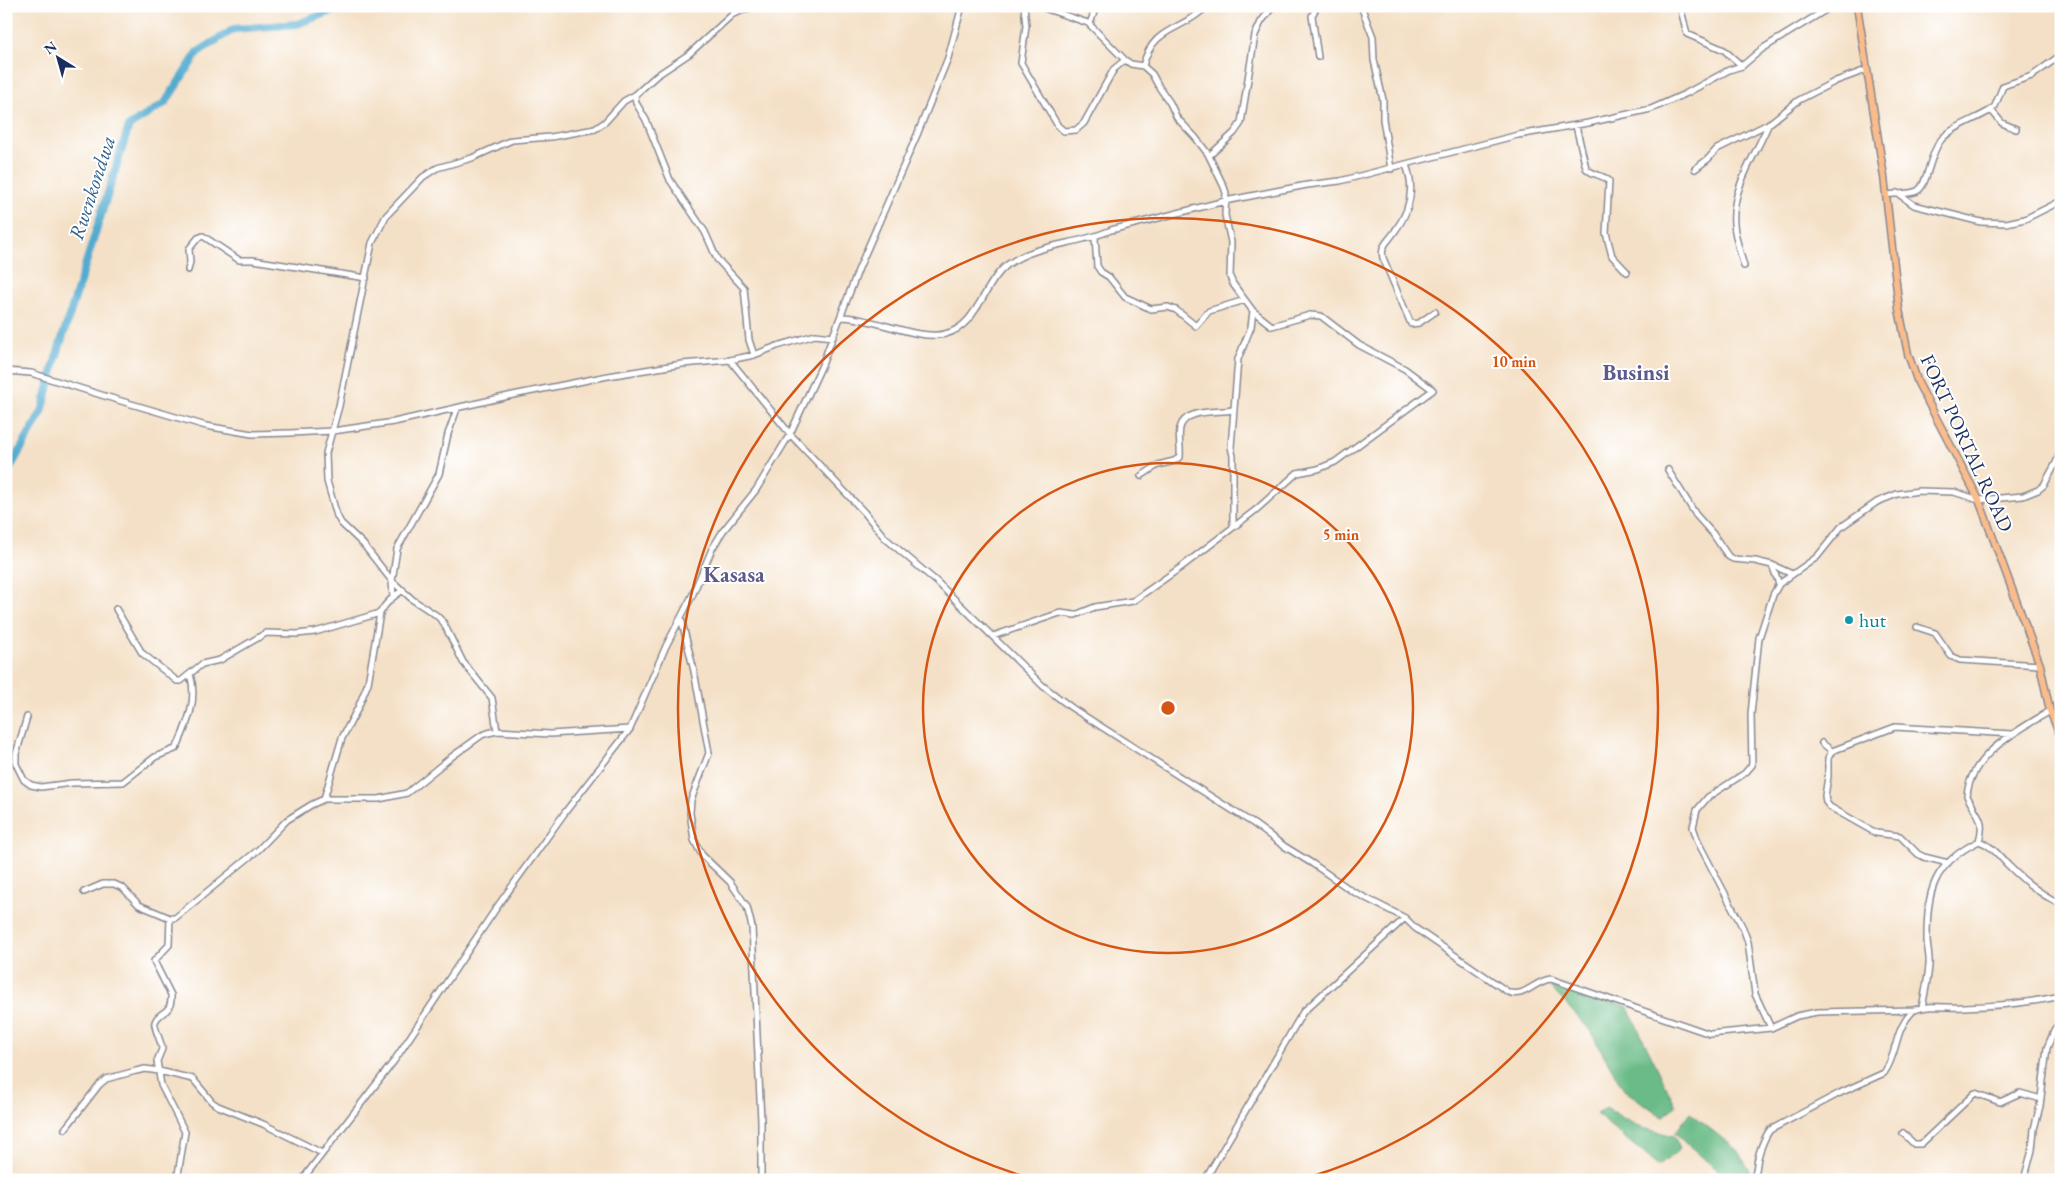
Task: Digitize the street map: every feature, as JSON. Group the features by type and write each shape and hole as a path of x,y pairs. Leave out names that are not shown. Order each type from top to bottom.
{"main road":[{"name":"FORT PORTAL ROAD","path":"1857,6 1886,194 1898,300 1908,354 1918,383 1979,500 2040,665 2050,710 2061,737"}],"street":[{"path":"497,731 492,698 463,662 442,622 436,614 412,600 392,581 363,544 345,527 337,516 327,481 328,442 333,431 372,243 380,224 392,209 428,173 437,168 478,156 512,140 551,137 595,128 605,122 624,101 635,95 656,76 695,50 733,14 755,6"},
{"path":"302,1180 394,1061 497,907 566,811 630,728 712,549 723,531 756,490 790,434 833,337 859,268 898,182 948,58 962,6"},
{"path":"1024,6 1026,26 1021,63 1058,126 1064,131 1076,130 1084,123 1114,69 1126,60"},
{"path":"993,636 1060,613 1076,615 1095,607 1132,601 1180,568 1257,509 1297,473 1318,469 1339,460 1433,390 1405,369 1360,345 1321,316 1310,315 1272,326 1252,311 1230,277 1231,242 1226,221 1226,190 1200,141 1177,118 1155,77 1143,66 1131,64 1085,21 1038,6"},
{"path":"1090,24 1096,6"},
{"path":"1143,66 1147,50 1157,39 1170,28 1187,22 1207,6"},
{"path":"1209,156 1234,133 1241,123 1255,35 1261,22 1269,14 1273,6"},
{"path":"1317,6 1312,16 1318,57"},
{"path":"1361,6 1373,37 1374,60 1383,100 1383,119 1391,169"},
{"path":"1680,6 1687,34 1724,50 1742,66"},
{"path":"1818,6 1821,13"},
{"path":"841,317 867,319 924,334 944,335 956,329 967,320 1003,269 1016,259 1083,238 1094,238 1111,230 1225,201 1306,185 1340,181 1518,135 1576,126 1651,109 1685,94 1729,70 1742,66 1762,49 1832,6"},
{"path":"1886,194 1916,191 1921,188 1926,182 1930,158 1941,139 1995,106 2002,86 2032,76 2061,55"},
{"path":"1695,170 1716,149 1770,122 1798,100 1820,88 1866,70"},
{"path":"635,95 636,103 646,120 670,180 705,232 717,259 744,288 749,340 754,355"},
{"path":"1990,110 2002,123 2016,130"},
{"path":"1744,266 1734,225 1734,206 1738,190 1770,122"},
{"path":"1576,126 1586,168 1590,173 1607,178 1609,181 1606,233 1612,256 1627,272"},
{"path":"1406,164 1412,186 1408,205 1400,224 1382,248 1383,258 1411,324 1419,323 1436,312"},
{"path":"1897,193 1914,205 1981,222 2006,223 2025,219 2061,201"},
{"path":"188,270 190,262 189,249 198,238 203,236 239,260 264,262 366,278"},
{"path":"1094,238 1097,266 1130,301 1151,308 1168,307 1176,310 1196,326 1209,311 1245,300"},
{"path":"1233,526 1233,456 1231,447 1233,410 1238,359 1251,327 1252,311"},
{"path":"6,370 31,373 206,426 252,434 333,431 394,422 513,395 639,370 730,360 754,355 806,336 822,334 833,337"},
{"path":"730,360 790,434 885,538 925,572 1043,686 1072,708 1254,824 1352,891 1405,918 1415,928 1508,992 1515,995 1521,994 1544,979 1551,978 1703,1032 1717,1034 1771,1028 1797,1016 1817,1012 1915,1010"},
{"path":"393,597 392,581 397,549 439,474 448,434 457,409"},
{"path":"1141,476 1158,466 1174,461 1180,456 1180,427 1186,418 1196,414 1233,410"},
{"path":"1771,1028 1755,994 1748,942 1743,928 1698,842 1693,827 1697,810 1708,798 1745,773 1752,765 1751,714 1759,638 1773,595 1779,584 1816,557 1841,527 1888,496 1919,491 1954,492 1979,500 2023,496 2038,490 2044,485 2061,450"},
{"path":"1668,470 1696,515 1713,534 1728,556 1733,559 1772,565 1792,574"},
{"path":"1772,565 1779,584"},
{"path":"324,799 342,738 358,708 368,683 380,613 393,597 403,590"},
{"path":"116,609 142,652 177,681 181,681 202,664 220,660 266,633 298,634 315,632 380,613"},
{"path":"680,618 694,671 709,753 692,800 691,820 694,840 702,855 730,882 739,895 747,907 752,927 761,1121 761,1180"},
{"path":"1917,627 1936,633 1951,656 1960,660 2040,665"},
{"path":"27,717 16,754 16,764 24,780 31,785 41,787 72,782 123,782 155,757 175,749 178,745 189,719 193,701 194,686 190,674"},
{"path":"1979,841 1982,825 1980,816 1967,796 1978,765 2012,734 2050,710"},
{"path":"1948,863 1938,862 1918,854 1900,836 1876,833 1830,807 1826,802 1825,796 1828,758 1832,751 1895,727 2012,734"},
{"path":"84,892 103,884 114,884 122,888 139,905 170,918 180,916 244,862 287,820 324,799 380,799 407,793 482,735 497,731 550,734 630,728"},
{"path":"1822,743 1832,751"},
{"path":"1922,1007 1929,965 1927,940 1933,885 1941,870 1948,863 1963,850 1979,841"},
{"path":"1979,841 1989,845 2018,874 2061,904"},
{"path":"1938,862 1941,870"},
{"path":"170,918 169,945 154,961 154,965 171,995 171,1001 168,1010 154,1022 162,1049 157,1061 161,1086 185,1132 177,1180"},
{"path":"1205,1180 1303,1012 1405,918"},
{"path":"1753,1180 1757,1161 1770,1130 1840,1093 1884,1073 1893,1055 1901,1026 1905,1019 1915,1010 1922,1007 1994,1006 2061,996"},
{"path":"2024,1180 2032,1150 2032,1135 2039,1114 2047,1048 2055,1029 2061,1021"},
{"path":"65,1129 99,1085 106,1079 145,1069 193,1080 212,1102 218,1106 263,1124 322,1153"},
{"path":"1903,1133 1914,1144 1923,1143 1975,1093 2000,1102 2020,1093 2041,1099"}],"green space":[{"path":"1550,987 1627,1006 1676,1106 1663,1117 1624,1090 1589,1029"},
{"path":"1606,1108 1639,1127 1674,1136 1680,1149 1659,1166 1596,1114"},
{"path":"1690,1113 1737,1150 1750,1171 1744,1180 1728,1180 1675,1133"}],"waterway":[{"name":"Rwenkondwa","path":"6,475 42,412 56,358 129,126 165,103 198,52 234,29 297,24 346,6"}],"place":[{"name":"hut","path":"1849,620"}],"district":[{"name":"Businsi","path":"1636,372"},
{"name":"Kasasa","path":"734,574"}]}
